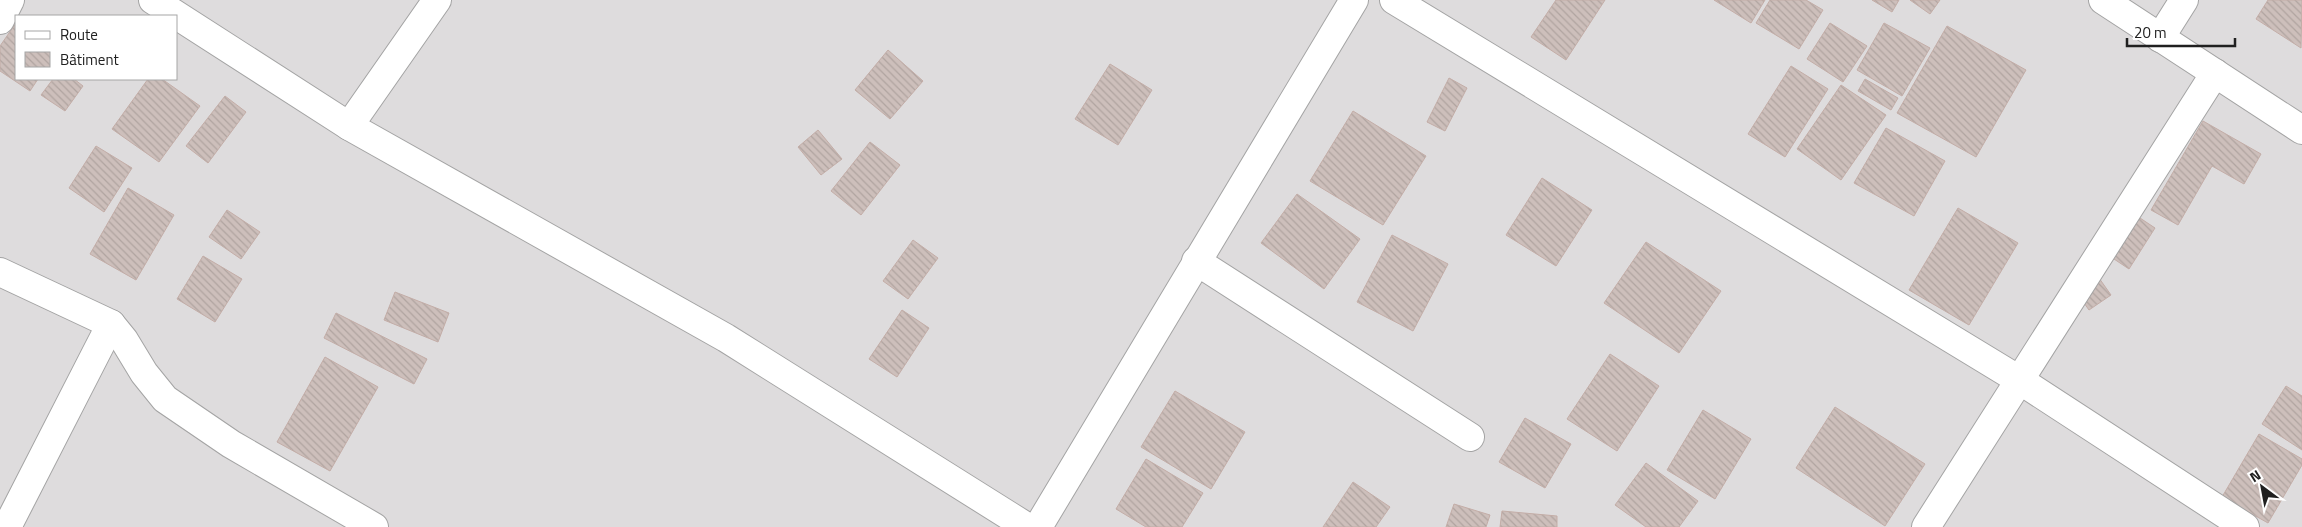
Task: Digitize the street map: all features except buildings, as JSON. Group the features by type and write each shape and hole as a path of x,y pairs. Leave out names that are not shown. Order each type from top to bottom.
{"street":[{"path":"0,20 10,0"},
{"path":"153,0 176,15"},
{"path":"349,126 437,0"},
{"path":"1038,527 1354,0"},
{"path":"1394,0 2021,381 2240,526"},
{"path":"2103,0 2302,130"},
{"path":"2160,38 2184,0"},
{"path":"178,16 349,126 726,338 1027,527"},
{"path":"1926,527 2021,381 2214,73"},
{"path":"1196,261 1470,437"},
{"path":"0,272 111,324 124,340 144,373 165,399 231,444 374,527"},
{"path":"7,527 111,324"}],"shaded area":[{"path":"0,0 2302,0 2302,527 0,527"}]}
